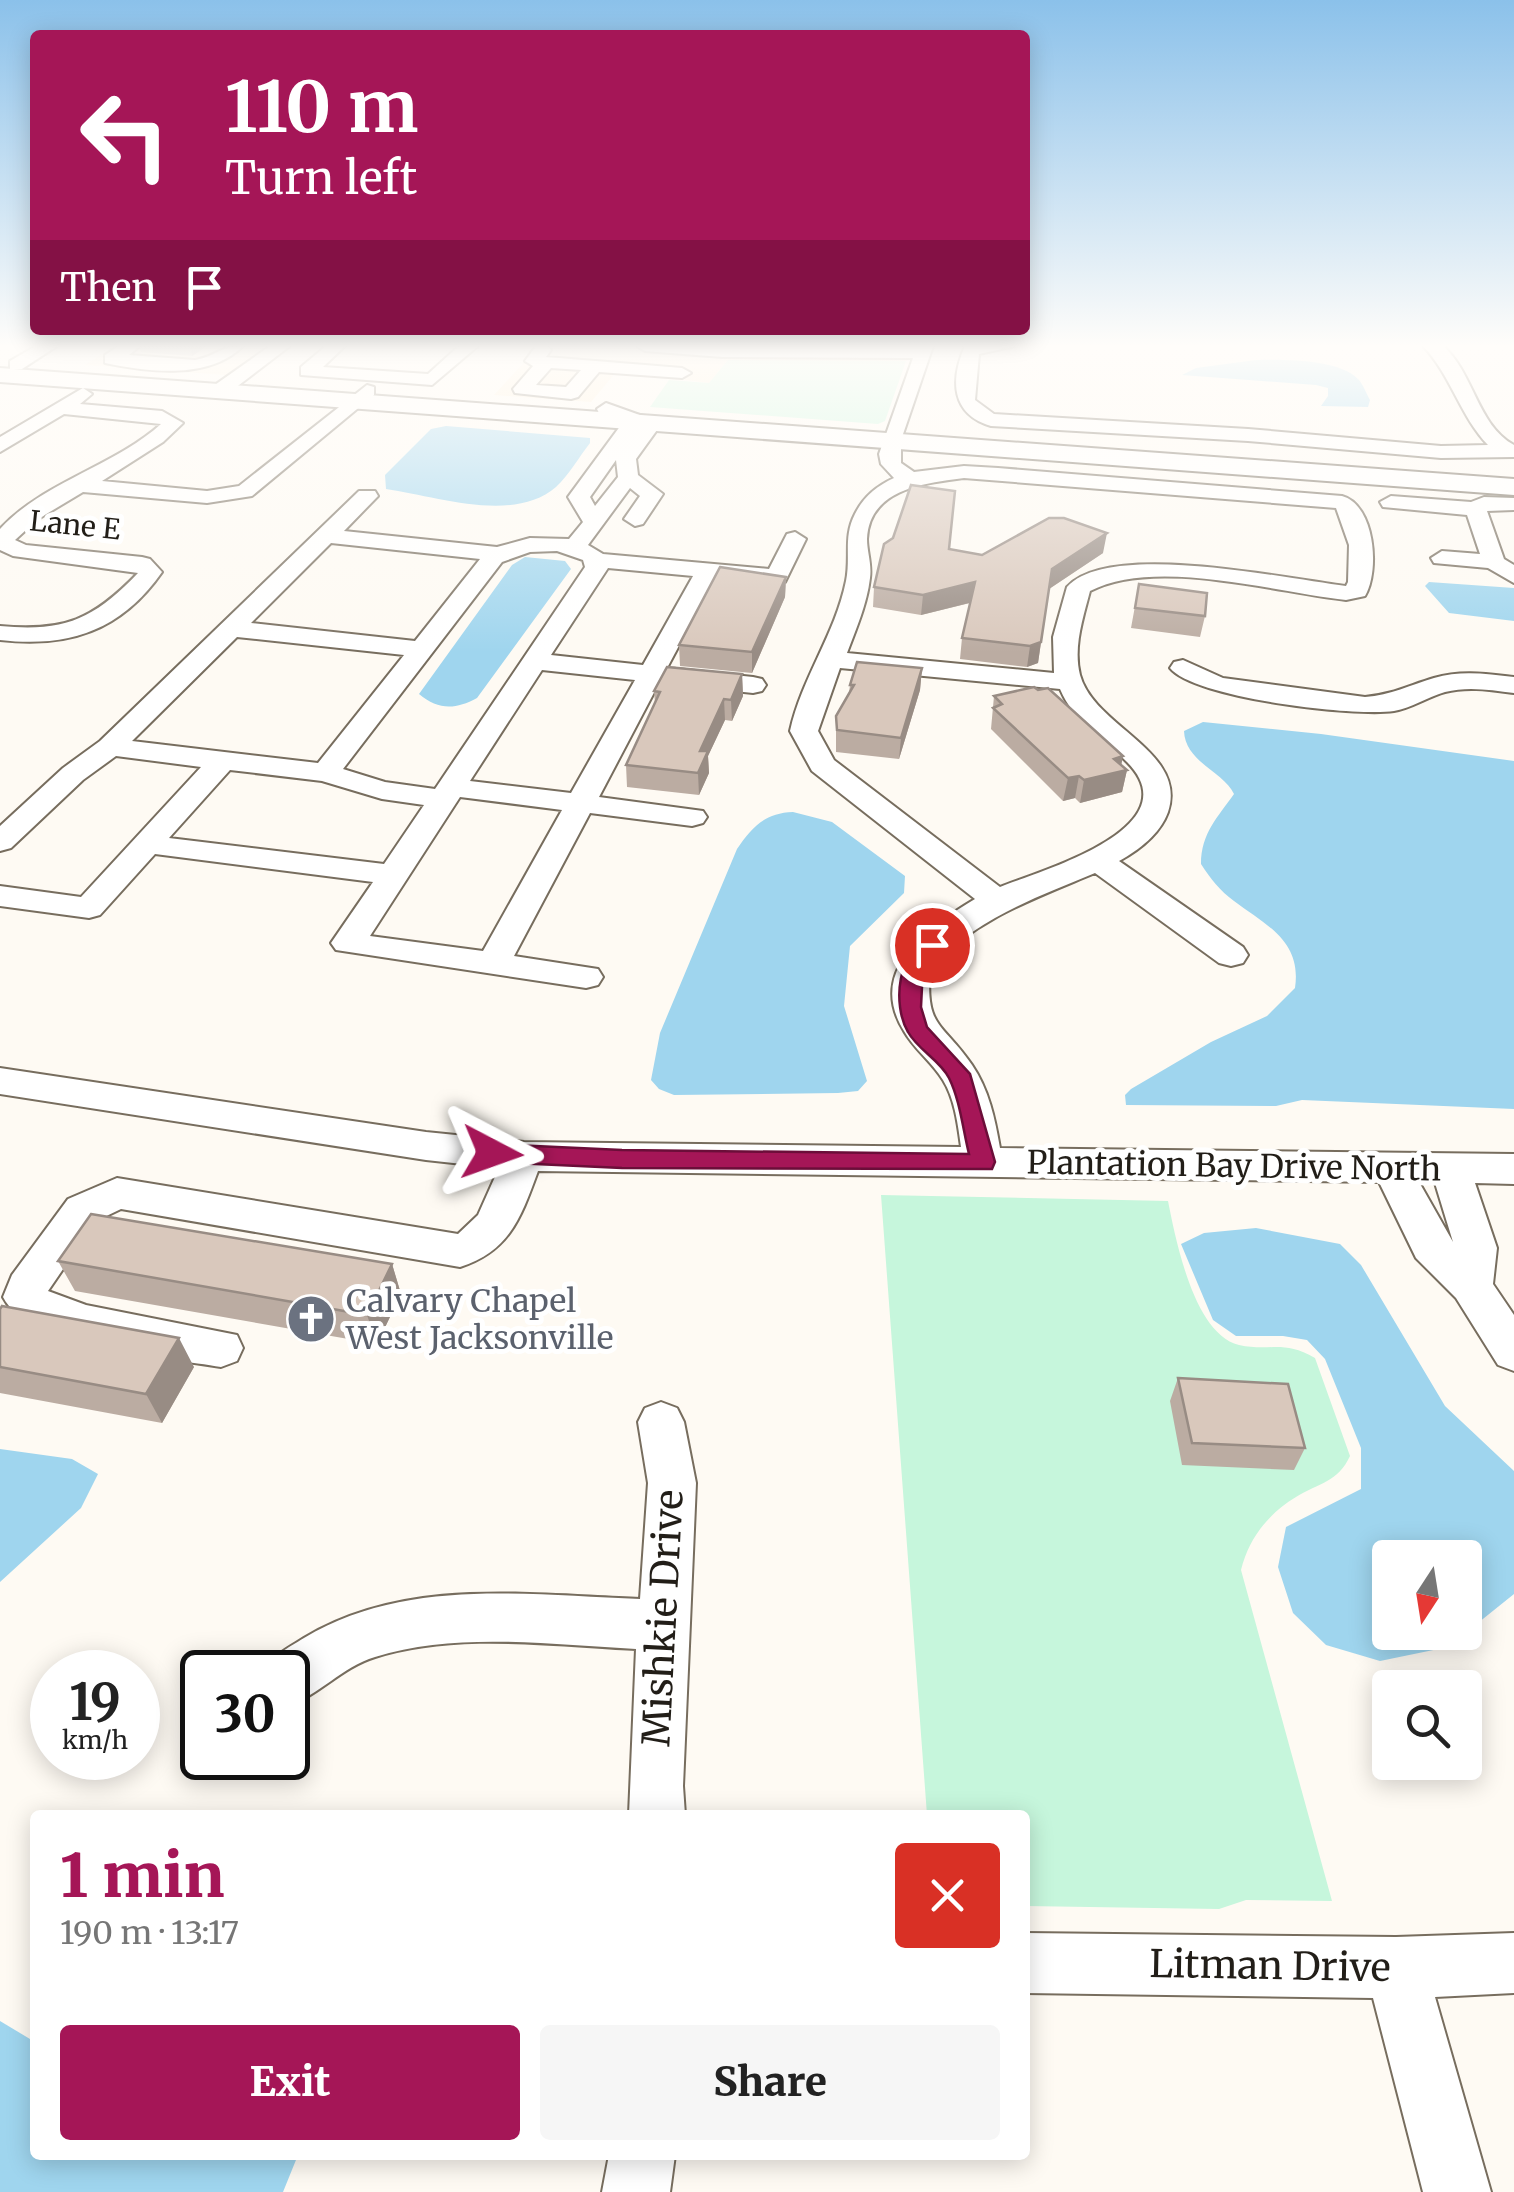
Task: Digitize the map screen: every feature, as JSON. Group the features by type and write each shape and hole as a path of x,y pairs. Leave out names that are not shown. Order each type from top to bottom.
{"main road":[{"path":"1041,448 1514,488"}],"street":[{"path":"84,486 137,448"},
{"name":"Lane E","path":"0,633 48,637 77,632 90,626 147,577 148,568 131,562 4,546 4,536 56,500 84,486 207,497 245,492 297,448"},
{"path":"585,554 589,517 611,477 602,464 617,448"},
{"path":"631,448 626,460 628,477 652,494 635,519"},
{"path":"891,448 889,460 893,468 911,478"},
{"path":"1418,448 1441,452 1509,450"},
{"path":"983,1162 959,1074 917,1030 910,990 913,966 932,945 997,901 1096,860 1144,832 1155,810 1156,786 1146,766 1079,705 1067,682 1062,658 1069,612 1079,587 1088,579 1131,571 1356,592 1363,575 1351,512 1342,502 964,472 911,478 886,489 866,508 856,540 862,552 854,596 804,731 822,765 997,901"},
{"path":"589,517 628,477"},
{"path":"1391,502 1476,509 1514,488"},
{"path":"0,842 72,774 110,747 368,496"},
{"path":"1476,509 1504,569"},
{"path":"533,545 554,518"},
{"path":"326,536 500,554 533,545 707,572 777,578 794,539"},
{"path":"333,774 421,649 500,554"},
{"path":"585,554 597,566 438,794 393,874 348,942 586,977"},
{"path":"1442,558 1504,569"},
{"path":"494,964 707,572"},
{"path":"232,629 421,649"},
{"path":"829,658 1067,682"},
{"path":"534,661 753,685"},
{"path":"1184,668 1217,685 1364,705 1393,702 1441,684 1477,680 1514,685"},
{"path":"110,747 333,774 382,790 580,804 692,817"},
{"path":"0,896 89,908 224,760"},
{"path":"146,844 393,874"},
{"path":"1096,860 1231,955"},
{"name":"Plantation Bay Drive North","path":"0,1081 426,1146 524,1156 1514,1169"},
{"path":"7,1306 27,1287 82,1210 117,1193 460,1251 470,1249 487,1236 524,1156"},
{"path":"1391,1167 1432,1246 1472,1286 1514,1352"},
{"path":"1450,1169 1476,1248 1472,1286"},
{"path":"7,1306 33,1308 221,1348"},
{"name":"Mishkie Drive","path":"657,1810 672,1484 662,1422"},
{"path":"310,1664 374,1631 441,1620 664,1624"},
{"name":"Litman Drive","path":"1030,1963 1396,1968 1514,1963"},
{"path":"1396,1968 1457,2192"},
{"path":"636,2192 641,2160"}],"green space":[{"path":"881,1195 1168,1201 1190,1284 1210,1323 1223,1337 1239,1345 1285,1347 1315,1358 1350,1456 1334,1477 1296,1497 1268,1519 1249,1547 1241,1570 1332,1901 1246,1900 1219,1909 1030,1906 1030,1810 927,1810"}],"water":[{"path":"412,448 586,448 556,487 518,504 474,504 386,489 385,475"},
{"path":"525,557 565,561 571,569 477,698 447,706 419,694 512,565"},
{"path":"1429,582 1514,588 1514,621 1449,613 1425,586"},
{"path":"1203,722 1514,761 1514,1109 1302,1100 1276,1106 1126,1105 1125,1095 1131,1089 1211,1042 1267,1016 1295,988 1296,972 1287,946 1224,893 1201,864 1207,834 1234,794 1186,742 1184,731"},
{"path":"793,812 832,822 905,876 904,893 850,946 844,1006 867,1081 858,1091 838,1093 674,1095 659,1089 651,1080 660,1033 737,849 760,823"},
{"path":"1256,1228 1340,1244 1361,1265 1445,1406 1514,1471 1514,1594 1482,1620 1482,1540 1372,1540 1372,1650 1433,1650 1380,1661 1326,1645 1293,1613 1278,1567 1286,1527 1361,1489 1361,1448 1325,1359 1307,1340 1236,1336 1213,1320 1181,1244 1204,1233"},
{"path":"0,1449 72,1459 98,1474 81,1508 0,1582"},
{"path":"0,2021 30,2039 30,2160 296,2160 283,2192 0,2192"}],"building":[{"path":"911,485 955,491 949,549 982,555 1049,518 1064,518 1107,533 1052,569 1041,642 1030,646 962,638 975,582 923,595 874,587 884,544 893,538"},
{"path":"720,567 786,577 752,652 679,645"},
{"path":"1139,584 1207,593 1205,616 1135,608"},
{"path":"857,662 922,668 901,738 837,730 836,716 854,685 850,685"},
{"path":"667,667 742,674 731,700 724,699 700,751 708,751 698,773 626,765 660,692 654,691"},
{"path":"1034,687 1048,688 1123,756 1114,759 1127,770 1084,780 1079,776 1068,778 993,708 1002,704 994,696"},
{"path":"91,1214 392,1264 367,1315 58,1261"},
{"path":"2,1306 179,1338 146,1394 0,1367"},
{"path":"1178,1378 1288,1384 1305,1448 1192,1443"}],"place":[{"name":"Calvary Chapel West Jacksonville","path":"311,1319"}],"route":[{"path":"492,1153 622,1159 983,1162 970,1102 959,1074 917,1030 910,1007 913,966 932,945"}]}
